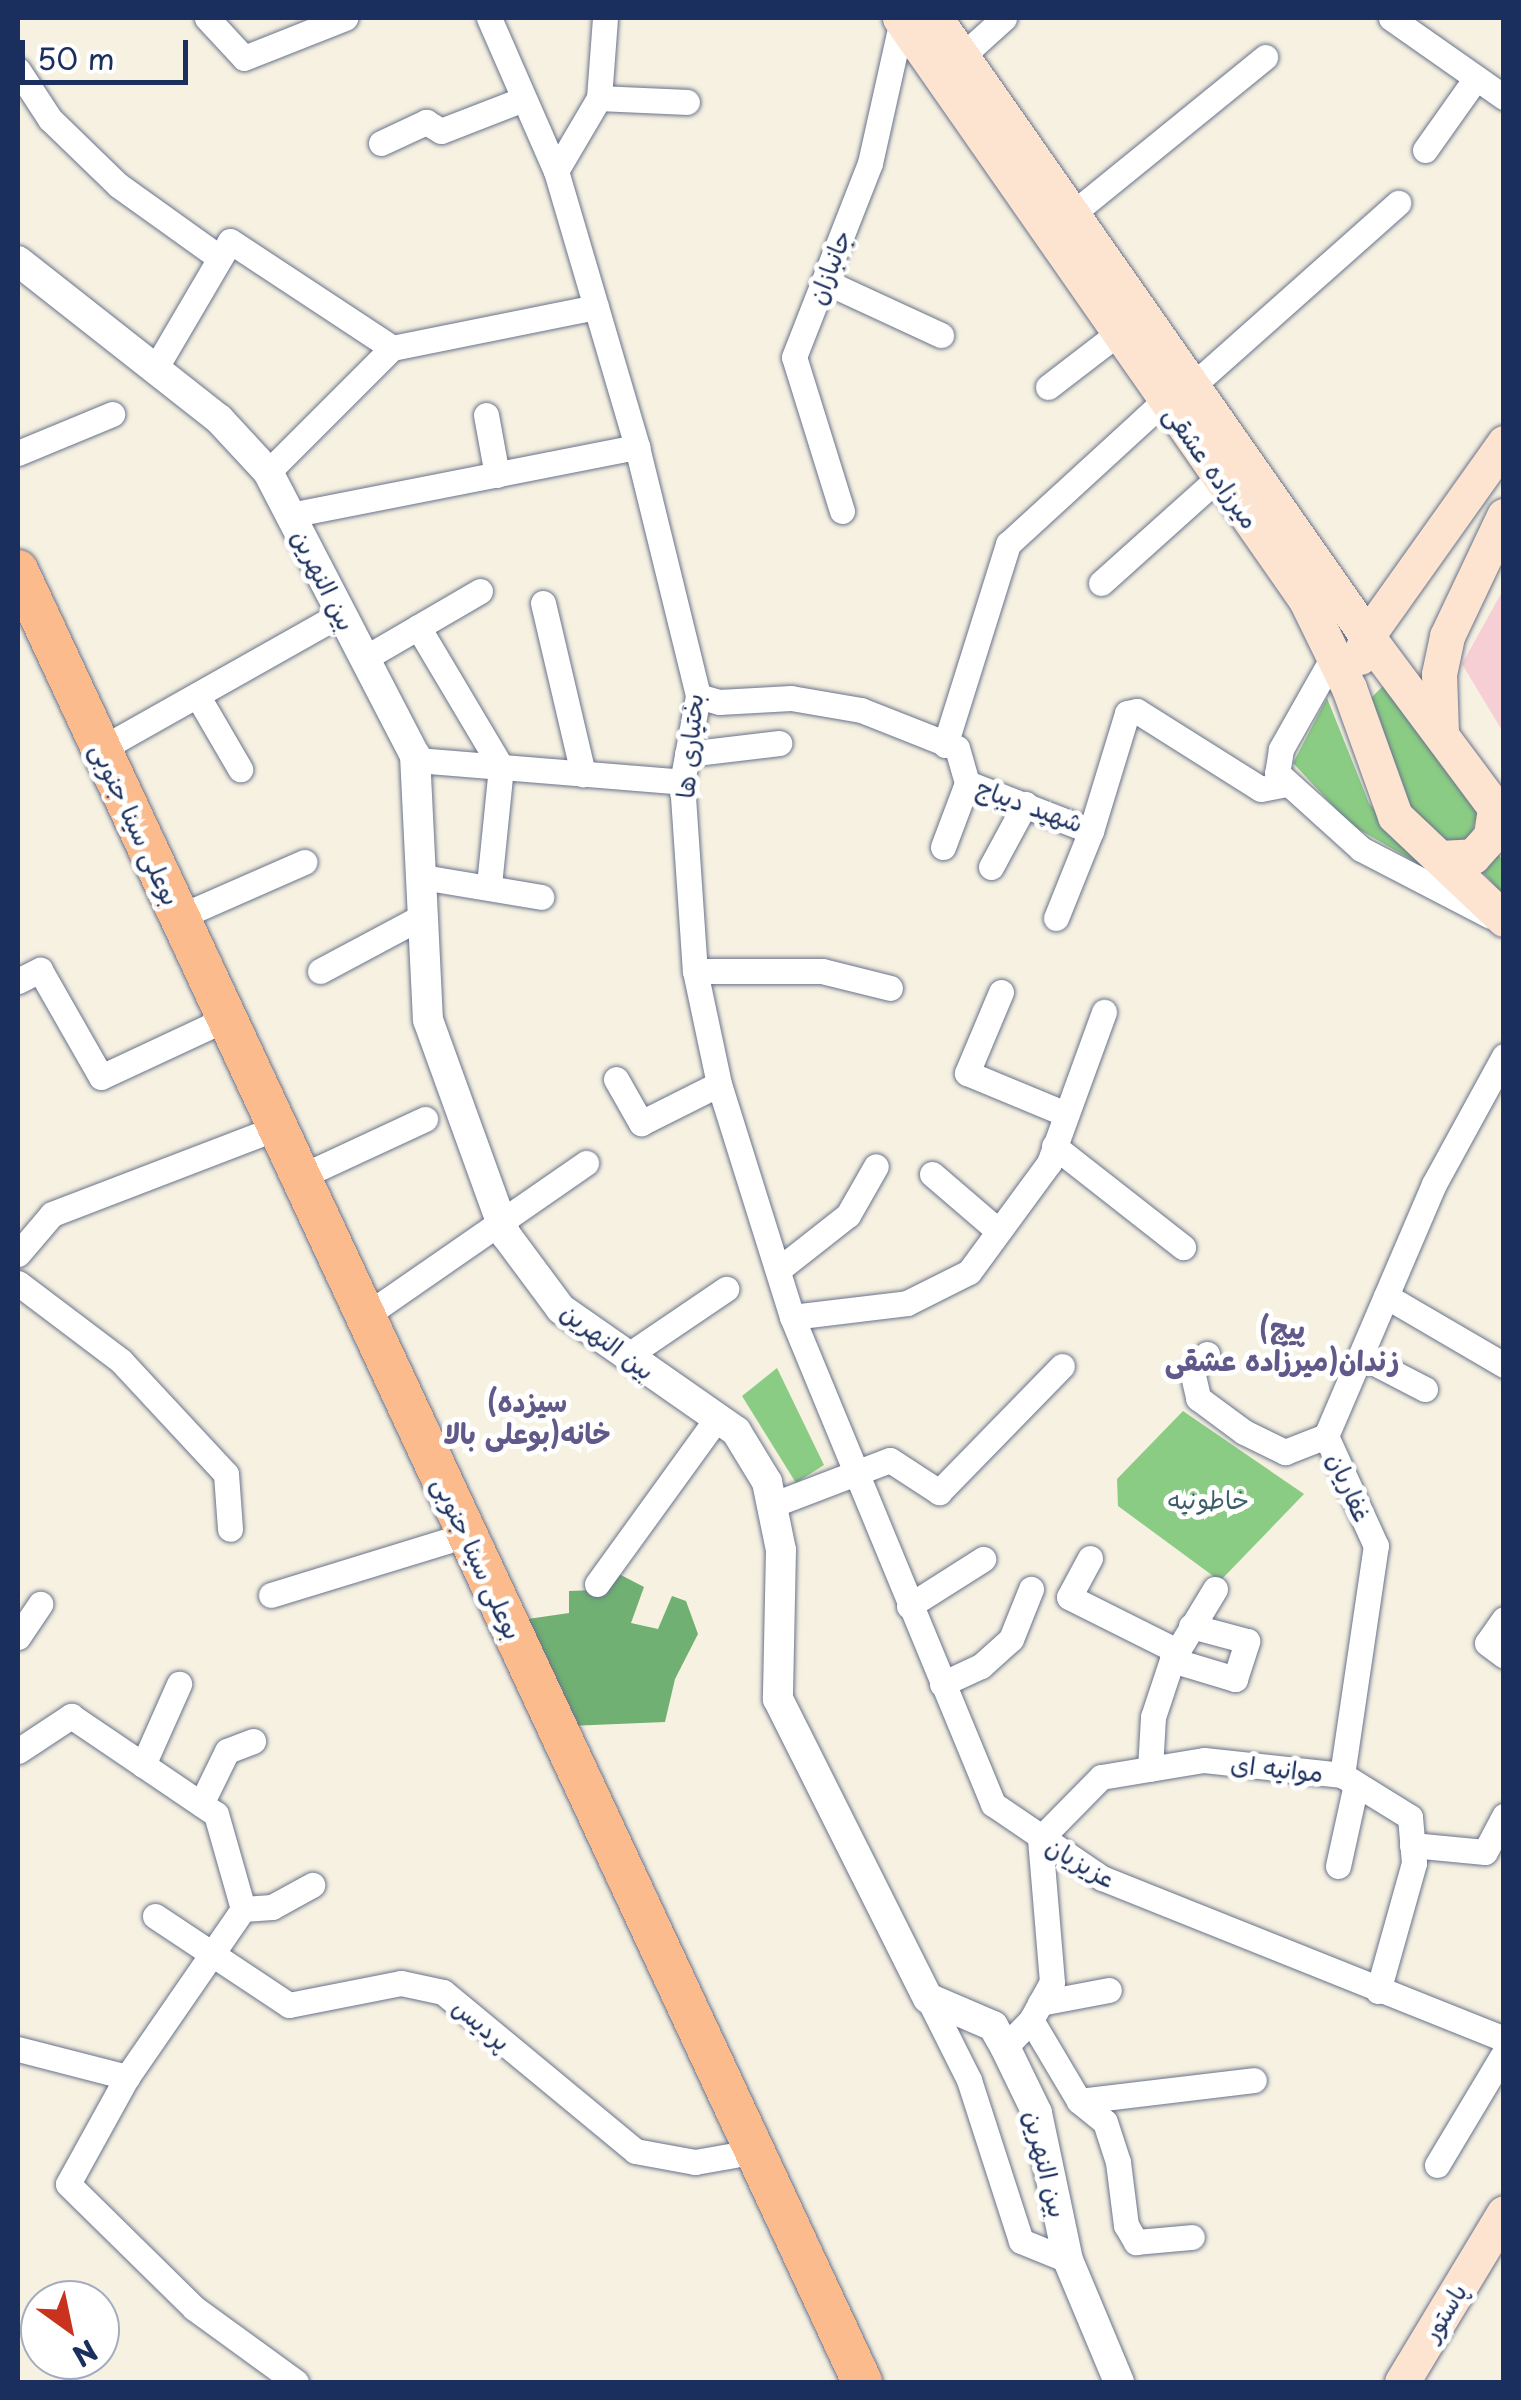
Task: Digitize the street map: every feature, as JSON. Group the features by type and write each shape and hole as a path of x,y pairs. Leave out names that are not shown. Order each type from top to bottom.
{"main road":[{"name":"میرزاده عشقی","path":"911,18 962,56 1072,214 1178,393 1219,477 1306,600 1341,672 1395,816 1504,921"},
{"name":"میرزاده عشقی","path":"911,18 1117,334 1178,393 1499,814"},
{"path":"1341,672 1501,453"},
{"path":"1441,733 1438,674 1446,636 1504,516"},
{"name":"بوعلی سینا جنوبی","path":"18,570 862,2382"},
{"name":"بوعلی سینا جنوبی","path":"18,618 839,2382"},
{"path":"1440,858 1473,856 1492,836 1499,814"},
{"name":"پاستور","path":"1402,2382 1498,2232"}],"street":[{"path":"206,18 244,58 345,18"},
{"name":"بختیاری ها","path":"489,18 521,100 556,170 638,448 698,696 682,782 695,972 719,1084 792,1317 857,1478"},
{"path":"556,170 599,98 605,18"},
{"name":"جانبازان","path":"842,511 794,358 870,163 911,18"},
{"path":"962,56 1004,18"},
{"path":"1390,18 1503,97"},
{"path":"1072,214 1265,57"},
{"path":"18,70 50,119 118,185 220,258"},
{"path":"1425,150 1476,78"},
{"path":"599,98 687,102"},
{"path":"381,143 426,122 441,131 521,100"},
{"path":"698,696 718,702 790,698 861,710 945,744 1008,544 1398,203"},
{"path":"155,369 230,241 392,348"},
{"name":"بین النهرین","path":"20,264 219,419 268,472 365,658 417,760 428,1020 501,1222 561,1309 736,1431 767,1482 781,1550 778,1698 928,1998 993,2026 1006,2047 1037,2113 1068,2260 1119,2382"},
{"path":"824,281 941,335"},
{"path":"268,472 392,348 596,308"},
{"path":"1048,388 1117,334"},
{"path":"18,454 112,414"},
{"path":"486,415 497,475"},
{"path":"290,515 638,448"},
{"path":"1102,583 1219,477"},
{"path":"365,658 480,591"},
{"path":"544,603 583,774"},
{"path":"101,749 342,614"},
{"path":"418,627 502,767 490,885"},
{"path":"1341,672 1281,749 1277,773 1361,849 1504,921"},
{"path":"198,695 240,769"},
{"name":"شهید دیباج","path":"945,744 957,748 968,783 1092,831 1127,713 1138,711 1261,789 1286,784"},
{"path":"687,754 780,743"},
{"path":"417,760 682,782"},
{"path":"943,847 968,783"},
{"path":"992,867 1025,804"},
{"path":"1056,918 1092,831"},
{"path":"179,917 304,862"},
{"path":"422,877 490,885 540,897"},
{"path":"320,971 423,916"},
{"path":"18,980 40,970 101,1077 208,1027"},
{"path":"695,972 822,971 890,988"},
{"path":"1001,992 967,1073 1066,1114"},
{"path":"792,1317 906,1303 969,1272 996,1230 1049,1163 1104,1012"},
{"name":"غفاریان","path":"1338,1866 1376,1546 1326,1436 1434,1184 1504,1056"},
{"path":"616,1079 641,1124 719,1084"},
{"path":"300,1177 425,1119"},
{"path":"18,1251 52,1214 258,1135"},
{"path":"1054,1146 1183,1247"},
{"path":"365,1316 586,1163"},
{"path":"778,1270 848,1215 876,1166"},
{"path":"932,1174 996,1230"},
{"path":"18,1283 121,1361 226,1474 230,1529"},
{"path":"627,1356 726,1289"},
{"path":"1386,1296 1504,1364"},
{"path":"1207,1354 1192,1371 1198,1398 1244,1432 1285,1452 1326,1436"},
{"path":"1360,1356 1426,1388"},
{"path":"772,1505 857,1478 890,1460 939,1492 1062,1366"},
{"path":"596,1584 717,1418"},
{"name":"عزیزیان","path":"857,1478 993,1804 1102,1878 1378,1992 1504,2039"},
{"path":"271,1596 447,1541"},
{"path":"1090,1558 1069,1597 1174,1655 1235,1679 1246,1641 1191,1626"},
{"path":"909,1606 983,1559"},
{"path":"942,1684 981,1666 1010,1639 1030,1588"},
{"path":"1150,1768 1152,1716 1174,1655 1216,1590"},
{"path":"18,1637 40,1604"},
{"path":"1495,1650 1504,1619"},
{"path":"143,1764 180,1684"},
{"path":"18,1751 71,1716 216,1814 243,1909 128,2077 68,2184 194,2308 296,2382"},
{"path":"202,1804 228,1751 254,1741"},
{"name":"موانیه ای","path":"1040,1839 1100,1776 1204,1760 1349,1779 1410,1817 1412,1845"},
{"path":"1378,1992 1414,1862 1412,1845 1485,1852 1504,1816"},
{"path":"1006,2047 1036,2012 1052,1982 1040,1839"},
{"path":"243,1909 272,1907 312,1885"},
{"name":"پردیس","path":"154,1916 215,1952 288,2004 400,1984 443,1992 635,2151 695,2162 733,2155"},
{"path":"1036,2012 1109,1990"},
{"path":"928,1998 969,2080 1021,2241 1068,2260"},
{"path":"1036,2012 1080,2101 1104,2122 1118,2162 1126,2226 1136,2242 1192,2237"},
{"path":"18,2049 128,2077"},
{"path":"1436,2165 1504,2053"},
{"path":"1080,2101 1254,2080"}],"shaded area":[{"path":"1503,590 1504,732 1462,664"}],"green space":[{"path":"1383,686 1479,809 1470,839 1448,846 1417,824 1367,702"},
{"path":"1327,698 1369,803 1419,864 1351,825 1293,763"},
{"path":"1494,848 1503,861 1503,895 1476,864"},
{"path":"777,1368 824,1465 796,1483 742,1396"},
{"name":"خاطونیه","path":"1183,1411 1304,1494 1220,1581 1118,1506 1117,1479"},
{"path":"619,1574 644,1587 631,1623 658,1629 672,1596 686,1601 698,1634 675,1679 665,1722 569,1726 521,1620 569,1613 569,1591 594,1590"}],"district":[{"name":"(پیچ زندان(میرزاده عشقی","path":"1282,1344"},
{"name":"(سیزده خانه(بوعلی بالا","path":"527,1417"}]}
